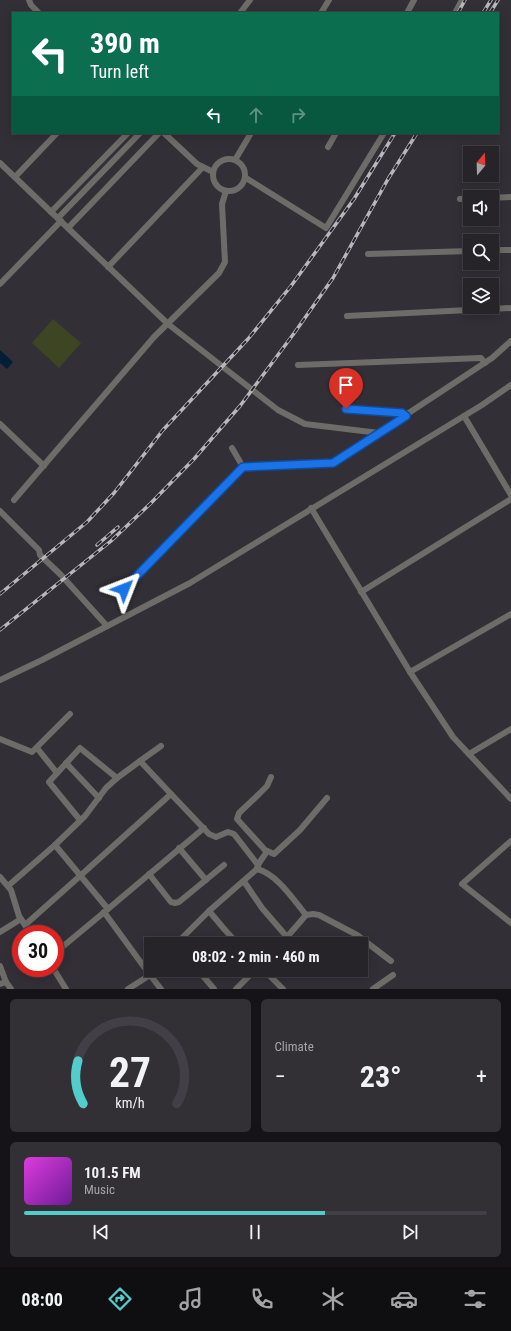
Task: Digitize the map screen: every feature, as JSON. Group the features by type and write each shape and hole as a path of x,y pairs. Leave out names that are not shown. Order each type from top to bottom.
{"street":[{"path":"28,0 30,5 38,12"},
{"path":"241,12 250,0"},
{"path":"322,12 329,0"},
{"path":"408,12 414,0"},
{"path":"456,12 462,0"},
{"path":"15,177 56,134"},
{"path":"51,212 127,134"},
{"path":"0,284 139,134"},
{"path":"68,228 158,134"},
{"path":"165,134 197,164 213,172"},
{"path":"235,160 250,134"},
{"path":"328,147 335,134"},
{"path":"246,178 326,228 383,134"},
{"path":"227,158 235,160 243,166 246,170 246,178 239,189 234,191 226,191 220,189 215,184 213,180 213,172 220,161 227,158"},
{"path":"0,163 168,324 278,410 305,424 379,433"},
{"path":"108,267 203,167"},
{"path":"14,500 154,337 219,273 226,262 222,204 226,191"},
{"path":"499,198 511,197"},
{"path":"499,250 511,250"},
{"path":"368,254 463,251"},
{"path":"347,316 511,308"},
{"path":"124,589 243,467 333,463 485,363 511,341"},
{"path":"298,365 481,358 485,363"},
{"path":"0,680 42,660 190,583 511,386"},
{"path":"346,409 402,413 406,416"},
{"path":"464,416 511,495"},
{"path":"0,424 44,466"},
{"path":"232,448 243,467"},
{"path":"361,592 511,499"},
{"path":"310,508 410,672 453,737 511,799"},
{"path":"0,511 39,550 40,555 61,575 107,626"},
{"path":"410,672 511,614"},
{"path":"0,739 32,752 70,714"},
{"path":"469,754 511,729"},
{"path":"8,886 55,845 80,820 106,788 117,778 161,746"},
{"path":"37,748 56,773"},
{"path":"80,820 49,782 56,773 80,748 117,778"},
{"path":"140,761 209,834 216,837 228,832 234,834 257,867 277,881 306,915"},
{"path":"66,763 99,798"},
{"path":"271,777 267,786 239,813 237,819 267,851 274,854 300,830 327,798"},
{"path":"0,932 23,922 80,876 170,794"},
{"path":"64,945 204,828"},
{"path":"511,841 462,884 511,924"},
{"path":"55,845 106,910 144,966"},
{"path":"179,848 206,880"},
{"path":"183,937 257,867 267,851"},
{"path":"148,874 174,904 179,902 224,865"},
{"path":"0,877 11,890 25,925"},
{"path":"245,883 262,908 287,937 306,915 319,915 357,934 391,961"},
{"path":"209,911 231,937"},
{"path":"0,966 3,983 11,989"},
{"path":"373,989 393,975"},
{"path":"59,977 66,989"},
{"path":"128,989 147,977"},
{"path":"152,977 162,989"},
{"path":"204,977 214,989"},
{"path":"236,989 248,977"},
{"path":"271,977 283,989"}],"green space":[{"path":"53,319 81,343 59,368 32,343"}],"water":[{"path":"0,350 13,362 7,369 0,363"}],"railway":[{"path":"459,12 465,0"},
{"path":"484,12 491,0"},
{"path":"491,12 498,0"},
{"path":"0,594 87,522 114,493 163,430 248,339 291,286 354,199 394,134"},
{"path":"0,630 111,541 194,459 240,406 333,278 388,179 416,134"},
{"path":"97,545 118,527"}],"route":[{"path":"124,589 243,467 333,463 406,416 402,413 346,409"}]}
